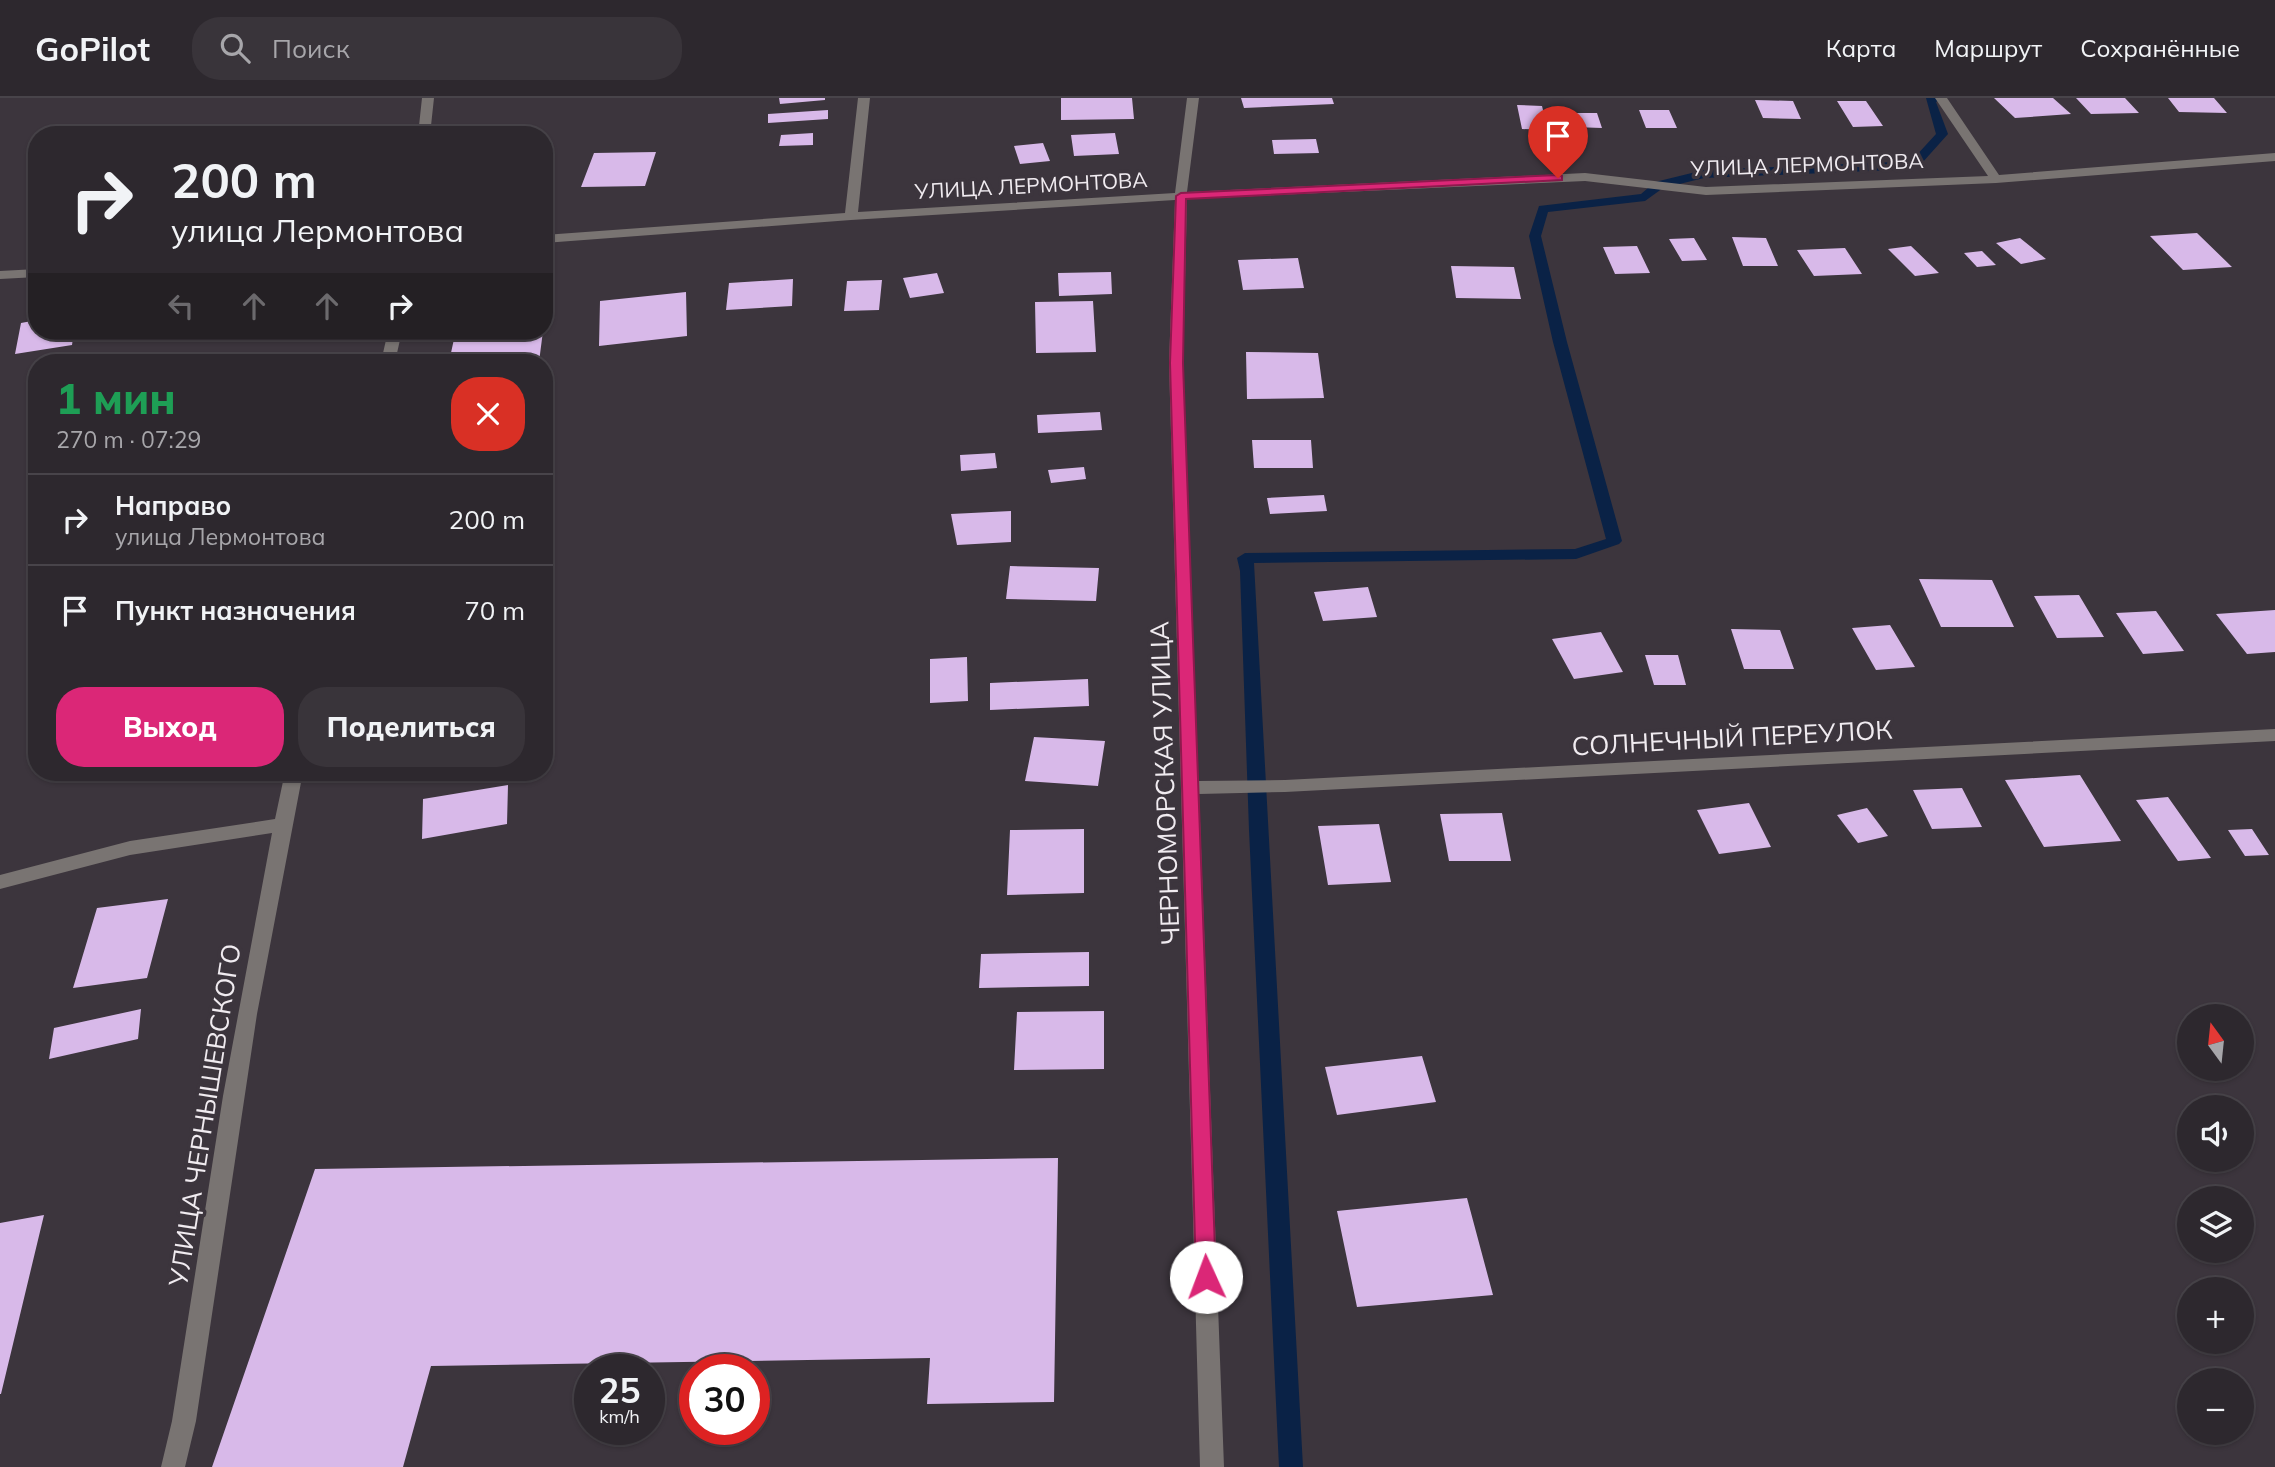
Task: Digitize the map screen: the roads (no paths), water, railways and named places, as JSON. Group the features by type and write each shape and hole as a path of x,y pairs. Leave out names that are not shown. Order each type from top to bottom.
{"street":[{"path":"425,126 428,98"},
{"path":"851,216 864,98"},
{"name":"ЧЕРНОМОРСКАЯ УЛИЦА","path":"1193,98 1181,196 1176,363 1192,788 1212,1467"},
{"path":"1944,102 1996,179"},
{"name":"УЛИЦА ЛЕРМОНТОВА","path":"553,238 851,216 1181,196 1585,177 1706,191 1996,179 2275,157"},
{"path":"0,275 28,273"},
{"name":"СОЛНЕЧНЫЙ ПЕРЕУЛОК","path":"1192,788 1284,786 2275,736"},
{"name":"УЛИЦА ЧЕРНЫШЕВСКОГО","path":"173,1467 184,1421 228,1128 292,781"},
{"path":"0,882 130,848 282,825"}],"waterway":[{"path":"1291,1467 1258,830 1248,571 1245,558 1576,554 1614,541 1560,342 1535,236 1543,209 1645,197 1659,185 1704,174 1894,166 1918,161 1942,134 1930,100 1937,98"}]}
